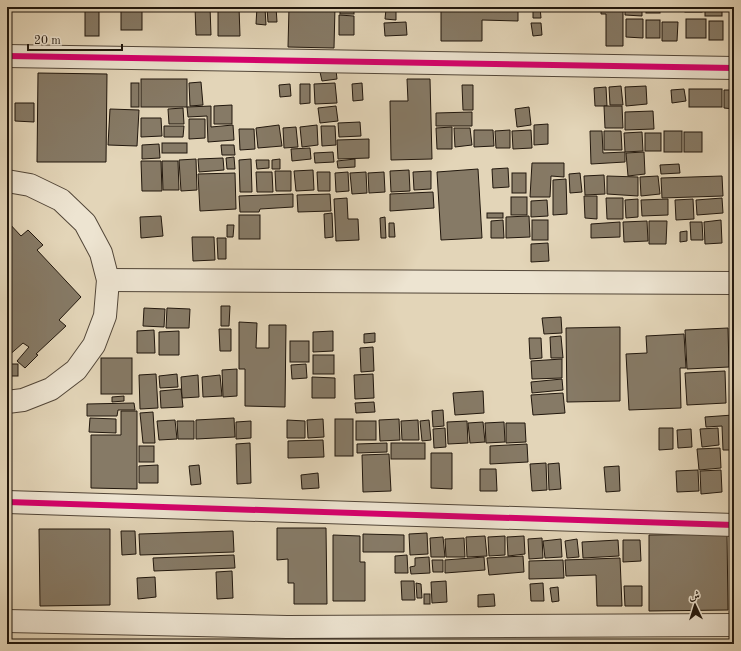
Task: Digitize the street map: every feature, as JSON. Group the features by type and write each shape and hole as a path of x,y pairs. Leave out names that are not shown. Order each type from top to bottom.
{"street":[{"path":"7,56 734,68"},
{"path":"7,181 30,185 61,200 85,223 102,253 108,280 105,316 94,345 76,370 51,389 23,400 7,402"},
{"path":"108,280 734,283"},
{"path":"7,502 734,525"},
{"path":"7,620 288,627 734,625"}],"building":[{"path":"85,7 99,7 99,36 85,36"},
{"path":"121,7 142,7 142,30 121,30"},
{"path":"195,7 210,7 211,35 196,35"},
{"path":"218,7 239,7 240,36 218,36"},
{"path":"257,7 265,8 266,25 256,24"},
{"path":"276,7 277,22 268,22 267,8"},
{"path":"289,7 335,7 334,48 288,47"},
{"path":"340,7 354,7 354,14 340,14"},
{"path":"392,7 410,7 410,9 392,10"},
{"path":"441,7 518,7 518,21 482,20 482,41 441,41"},
{"path":"533,7 540,7 541,18 533,18"},
{"path":"601,7 623,7 623,46 606,46 606,14 601,14"},
{"path":"625,7 642,7 642,16 625,15"},
{"path":"646,7 660,7 660,13 646,13"},
{"path":"685,7 702,7 702,12 685,12"},
{"path":"705,7 722,7 722,16 705,16"},
{"path":"386,9 396,10 396,20 385,19"},
{"path":"339,15 354,16 354,35 339,35"},
{"path":"626,19 643,19 643,38 626,37"},
{"path":"686,19 706,19 706,38 686,38"},
{"path":"646,20 660,20 660,38 646,38"},
{"path":"709,21 723,21 723,40 709,40"},
{"path":"406,22 407,35 385,36 384,23"},
{"path":"662,22 678,22 677,41 662,41"},
{"path":"531,23 541,23 542,35 533,36"},
{"path":"336,70 337,79 322,81 320,72"},
{"path":"38,73 107,74 106,162 37,162"},
{"path":"141,79 187,79 187,107 141,107"},
{"path":"407,79 430,79 432,159 391,160 390,101 408,101"},
{"path":"201,82 203,105 190,106 189,83"},
{"path":"131,83 139,83 139,107 131,107"},
{"path":"335,83 337,103 315,104 314,84"},
{"path":"362,83 363,100 353,101 352,84"},
{"path":"290,84 291,96 280,97 279,85"},
{"path":"300,84 310,84 310,103 300,104"},
{"path":"462,85 473,85 473,110 463,110"},
{"path":"621,86 623,105 610,105 609,87"},
{"path":"646,86 647,104 626,106 625,87"},
{"path":"606,87 607,106 595,106 594,88"},
{"path":"684,89 686,101 672,103 671,90"},
{"path":"689,89 722,89 722,107 689,107"},
{"path":"724,90 734,90 734,109 724,108"},
{"path":"15,103 34,103 34,122 15,121"},
{"path":"232,105 232,124 214,124 214,106"},
{"path":"211,106 211,127 233,125 234,140 208,142 207,116 188,117 187,107"},
{"path":"336,106 338,121 320,123 318,108"},
{"path":"604,106 622,106 623,128 605,128"},
{"path":"529,107 531,125 517,127 515,109"},
{"path":"183,108 184,124 169,124 168,109"},
{"path":"110,109 139,110 137,146 108,145"},
{"path":"653,111 654,129 625,130 625,112"},
{"path":"472,112 472,126 436,126 436,113"},
{"path":"141,118 161,118 162,136 141,137"},
{"path":"189,119 205,119 205,138 189,139"},
{"path":"360,122 361,136 339,137 338,123"},
{"path":"548,124 548,144 534,145 534,125"},
{"path":"279,125 282,146 258,148 256,128"},
{"path":"317,125 318,145 302,147 300,127"},
{"path":"164,126 184,126 183,137 164,137"},
{"path":"321,126 335,126 336,145 322,146"},
{"path":"296,127 298,147 284,148 283,128"},
{"path":"452,127 452,149 437,149 436,128"},
{"path":"454,128 470,128 472,145 455,147"},
{"path":"239,129 254,129 255,149 240,150"},
{"path":"474,130 493,130 494,146 474,147"},
{"path":"510,130 510,148 496,148 495,131"},
{"path":"531,130 532,148 513,149 512,131"},
{"path":"590,131 602,131 603,153 625,152 625,162 591,164"},
{"path":"604,131 621,131 622,150 604,150"},
{"path":"664,131 682,131 682,152 664,152"},
{"path":"642,132 643,151 625,152 624,133"},
{"path":"684,132 702,132 702,152 684,152"},
{"path":"645,133 661,133 661,151 645,151"},
{"path":"369,139 369,158 338,159 337,140"},
{"path":"162,143 187,143 187,153 162,153"},
{"path":"159,144 160,158 142,159 142,145"},
{"path":"221,145 234,145 235,155 222,155"},
{"path":"310,148 311,159 292,161 291,149"},
{"path":"333,152 334,162 315,163 314,153"},
{"path":"644,152 645,174 628,176 626,153"},
{"path":"234,157 235,169 227,169 226,158"},
{"path":"223,158 224,170 199,172 198,159"},
{"path":"196,159 197,190 181,191 179,160"},
{"path":"251,159 252,192 240,192 239,160"},
{"path":"280,159 280,169 272,169 272,160"},
{"path":"355,159 355,167 338,168 337,161"},
{"path":"256,160 269,160 269,168 257,169"},
{"path":"141,161 161,161 162,191 142,191"},
{"path":"162,161 178,161 179,190 163,190"},
{"path":"532,163 564,163 564,177 551,176 550,197 530,197"},
{"path":"679,164 680,173 661,174 660,165"},
{"path":"508,168 509,187 493,188 492,169"},
{"path":"478,169 482,238 441,240 437,172"},
{"path":"313,170 314,190 296,191 294,171"},
{"path":"409,170 410,191 391,192 390,171"},
{"path":"275,171 291,171 291,191 276,191"},
{"path":"431,171 431,189 414,190 413,172"},
{"path":"256,172 272,172 273,192 257,192"},
{"path":"317,172 330,172 330,191 318,191"},
{"path":"348,172 349,191 336,192 335,173"},
{"path":"366,172 367,193 352,194 350,173"},
{"path":"384,172 385,192 369,193 368,173"},
{"path":"235,173 236,209 200,211 198,174"},
{"path":"512,173 526,173 526,193 512,193"},
{"path":"580,173 582,192 570,193 569,174"},
{"path":"604,175 605,194 585,195 584,176"},
{"path":"607,176 638,177 638,196 607,194"},
{"path":"658,176 660,194 641,196 640,177"},
{"path":"722,176 723,196 662,198 661,178"},
{"path":"566,179 567,214 553,215 553,180"},
{"path":"433,192 434,208 390,211 390,194"},
{"path":"293,194 293,207 260,209 259,212 240,212 239,196"},
{"path":"330,194 331,211 298,212 297,195"},
{"path":"584,196 597,196 597,219 585,218"},
{"path":"511,197 527,197 527,215 511,215"},
{"path":"347,198 348,219 358,219 359,240 336,241 334,199"},
{"path":"606,198 623,198 623,219 607,219"},
{"path":"722,198 723,213 697,215 696,200"},
{"path":"638,199 638,217 626,218 625,200"},
{"path":"668,199 668,215 642,216 641,200"},
{"path":"693,199 694,219 676,220 675,200"},
{"path":"547,200 548,216 531,217 531,201"},
{"path":"332,213 333,237 325,238 324,214"},
{"path":"487,213 503,213 503,218 487,218"},
{"path":"239,215 260,215 260,239 239,239"},
{"path":"161,216 163,236 141,238 140,217"},
{"path":"529,216 530,237 506,238 506,217"},
{"path":"385,217 386,238 381,238 380,218"},
{"path":"503,220 504,238 491,238 491,221"},
{"path":"532,220 548,220 548,240 532,240"},
{"path":"721,220 722,243 705,244 704,222"},
{"path":"7,221 21,236 28,230 43,245 37,250 81,297 59,320 66,326 36,354 38,355 25,368 17,361 29,347 23,343 7,357"},
{"path":"647,221 648,241 624,242 623,222"},
{"path":"649,221 667,221 666,244 649,244"},
{"path":"620,222 620,237 591,238 591,224"},
{"path":"690,222 702,222 703,240 691,240"},
{"path":"389,223 394,223 395,237 389,237"},
{"path":"227,225 234,225 233,237 227,237"},
{"path":"687,231 687,241 680,242 680,232"},
{"path":"192,237 214,237 215,260 193,261"},
{"path":"217,238 226,238 226,259 218,259"},
{"path":"548,243 549,261 531,262 531,244"},
{"path":"221,306 230,306 229,326 221,326"},
{"path":"144,308 165,309 164,327 143,326"},
{"path":"167,308 190,309 189,328 166,328"},
{"path":"561,317 562,333 544,334 542,318"},
{"path":"239,322 257,323 256,348 269,348 269,325 286,325 285,407 245,406 245,369 239,369"},
{"path":"620,327 620,401 567,402 566,328"},
{"path":"728,328 729,367 687,369 685,330"},
{"path":"219,329 231,329 231,351 220,351"},
{"path":"154,330 155,353 137,353 137,331"},
{"path":"179,331 179,355 159,355 159,332"},
{"path":"333,331 333,351 313,352 313,332"},
{"path":"375,333 375,342 364,343 364,334"},
{"path":"684,334 686,368 680,368 681,408 629,410 626,354 647,353 646,336"},
{"path":"561,336 563,358 551,358 550,337"},
{"path":"529,338 541,338 542,358 530,359"},
{"path":"290,341 309,341 309,362 290,362"},
{"path":"373,347 374,371 361,372 360,348"},
{"path":"313,355 334,355 334,374 313,374"},
{"path":"101,358 132,358 132,394 101,394"},
{"path":"562,359 562,378 532,379 531,361"},
{"path":"7,364 18,364 18,376 7,376"},
{"path":"306,364 307,378 292,379 291,365"},
{"path":"237,369 237,396 223,397 222,370"},
{"path":"725,371 726,403 687,405 685,373"},
{"path":"156,374 158,408 140,409 139,375"},
{"path":"177,374 178,387 160,388 159,376"},
{"path":"373,374 374,398 355,399 354,375"},
{"path":"198,375 199,397 182,398 181,377"},
{"path":"220,375 222,396 203,397 202,377"},
{"path":"312,377 335,378 335,398 312,398"},
{"path":"562,379 563,390 532,393 531,382"},
{"path":"181,389 183,407 161,408 160,391"},
{"path":"483,391 484,413 455,415 453,393"},
{"path":"563,393 565,413 533,415 531,395"},
{"path":"124,396 124,401 112,402 112,397"},
{"path":"374,402 375,412 356,413 355,403"},
{"path":"134,403 135,410 118,410 117,416 87,416 87,404"},
{"path":"443,410 444,426 433,427 432,411"},
{"path":"121,411 137,411 137,489 91,488 91,435 121,435"},
{"path":"153,412 155,443 143,443 140,413"},
{"path":"733,415 734,450 723,450 722,426 706,427 705,417"},
{"path":"90,418 116,419 116,433 89,432"},
{"path":"234,418 235,437 196,439 196,420"},
{"path":"323,419 324,437 308,438 307,420"},
{"path":"335,419 353,419 353,456 335,456"},
{"path":"399,419 400,440 380,441 379,420"},
{"path":"175,420 177,439 159,440 157,421"},
{"path":"287,420 305,421 305,438 287,438"},
{"path":"418,420 419,440 402,440 401,421"},
{"path":"429,420 431,440 422,441 420,421"},
{"path":"177,421 194,421 194,439 178,439"},
{"path":"251,421 251,438 236,439 236,422"},
{"path":"356,421 376,421 376,440 356,440"},
{"path":"467,421 468,443 448,444 447,422"},
{"path":"483,422 485,442 470,443 468,423"},
{"path":"504,422 505,442 486,443 485,423"},
{"path":"506,423 525,423 526,442 506,443"},
{"path":"445,428 446,447 434,448 433,429"},
{"path":"659,428 673,428 673,449 659,450"},
{"path":"718,428 719,445 702,447 700,429"},
{"path":"691,429 692,447 678,448 677,430"},
{"path":"323,440 324,457 288,458 288,441"},
{"path":"250,443 251,483 237,484 236,444"},
{"path":"387,443 387,452 357,453 357,444"},
{"path":"391,443 425,443 425,459 391,459"},
{"path":"527,444 528,462 490,464 490,446"},
{"path":"139,446 154,446 154,462 139,462"},
{"path":"720,448 721,468 699,470 697,449"},
{"path":"431,453 452,453 452,489 431,488"},
{"path":"389,454 391,491 363,492 362,455"},
{"path":"546,463 547,490 532,491 530,464"},
{"path":"559,463 561,489 549,490 548,464"},
{"path":"158,465 158,483 139,483 139,466"},
{"path":"199,465 201,484 191,485 189,466"},
{"path":"619,466 620,491 606,492 604,467"},
{"path":"480,469 496,469 497,491 480,491"},
{"path":"698,470 699,491 677,492 676,471"},
{"path":"721,470 722,492 701,494 700,471"},
{"path":"318,473 319,488 302,489 301,475"},
{"path":"277,528 326,528 327,604 294,604 294,583 288,583 288,559 277,560"},
{"path":"39,529 110,529 110,605 40,606"},
{"path":"121,531 135,531 136,554 122,555"},
{"path":"233,531 234,552 140,555 139,534"},
{"path":"427,533 428,554 410,555 409,534"},
{"path":"363,534 404,535 404,552 363,552"},
{"path":"727,534 728,610 649,611 649,535"},
{"path":"333,535 360,536 360,562 365,562 365,601 333,601"},
{"path":"485,536 487,556 467,557 466,537"},
{"path":"505,536 505,555 489,556 488,537"},
{"path":"524,536 525,554 508,556 507,537"},
{"path":"443,537 445,557 431,557 430,538"},
{"path":"464,538 465,557 446,557 445,539"},
{"path":"542,538 543,558 529,559 528,539"},
{"path":"561,539 562,557 545,558 543,541"},
{"path":"577,539 579,557 567,558 565,541"},
{"path":"618,540 619,556 583,558 582,542"},
{"path":"623,540 640,540 641,561 623,562"},
{"path":"234,555 235,568 154,571 153,558"},
{"path":"407,555 408,573 395,573 395,556"},
{"path":"523,556 524,572 489,575 487,558"},
{"path":"429,557 430,573 411,574 410,567 415,566 415,558"},
{"path":"484,557 485,570 445,573 445,560"},
{"path":"620,558 622,606 597,606 596,575 566,576 565,560"},
{"path":"432,560 443,560 443,572 433,572"},
{"path":"563,560 564,578 529,579 529,561"},
{"path":"232,571 233,598 217,599 216,572"},
{"path":"155,577 156,597 138,599 137,578"},
{"path":"401,581 414,581 415,600 402,600"},
{"path":"446,581 447,602 432,603 431,582"},
{"path":"416,583 421,584 422,598 417,598"},
{"path":"543,583 544,601 531,601 530,584"},
{"path":"624,586 642,586 642,606 625,606"},
{"path":"558,587 559,601 552,602 550,588"},
{"path":"424,594 430,594 430,604 424,604"},
{"path":"494,594 495,606 478,607 478,595"},
{"path":"615,643 615,644 572,644"}],"cycle path":[{"path":"7,56 734,68"},
{"path":"7,502 734,525"}]}
